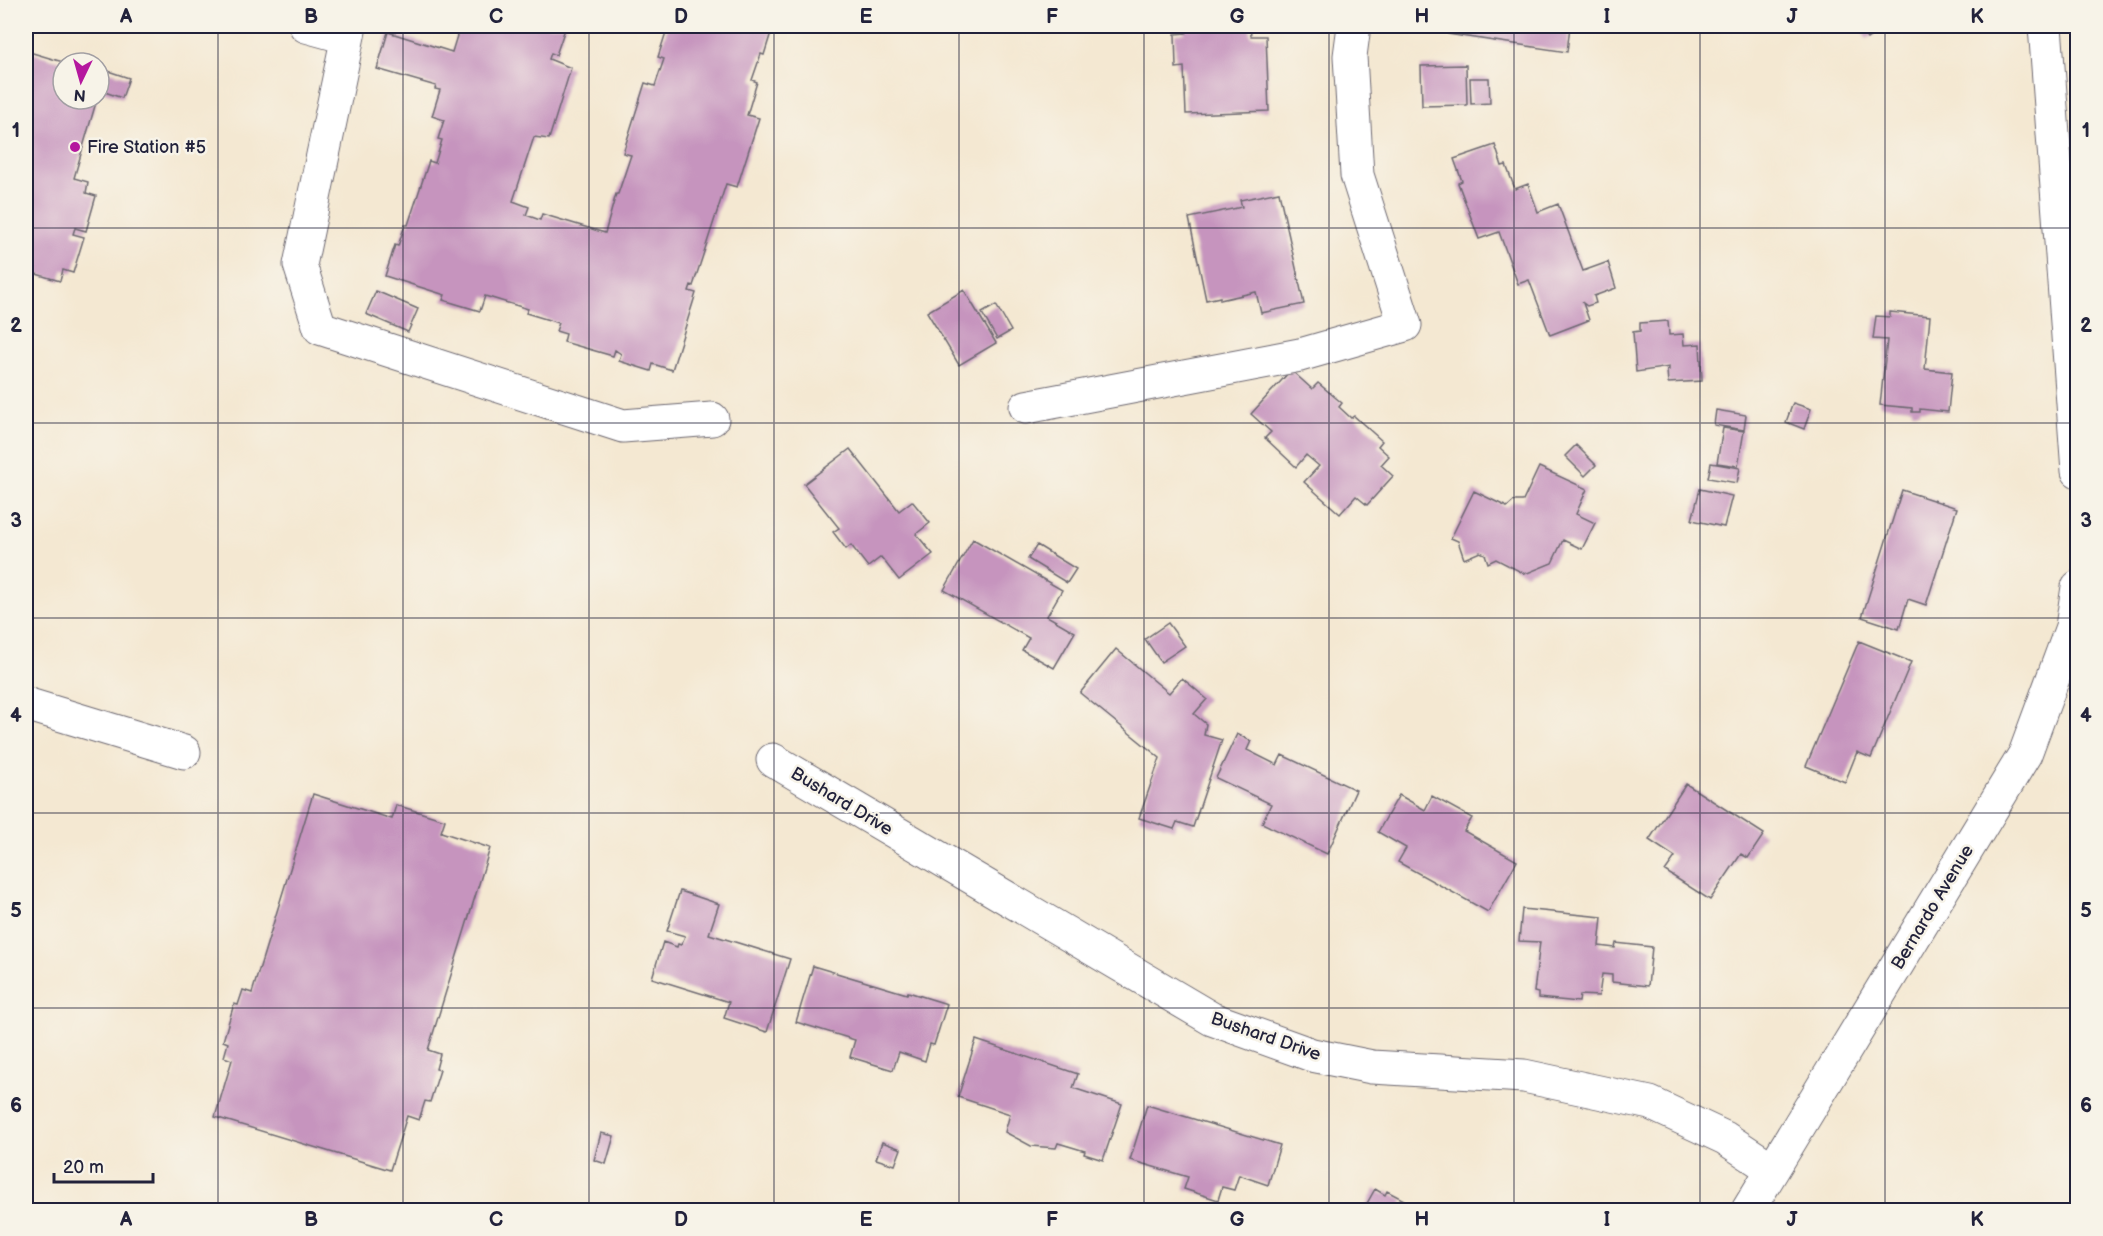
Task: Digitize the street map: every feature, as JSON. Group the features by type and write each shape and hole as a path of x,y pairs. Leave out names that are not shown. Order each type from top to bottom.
{"street":[{"path":"306,26 348,31 300,265 320,328 623,426 712,419"},
{"path":"1026,407 1300,356 1405,325 1357,175 1350,56 1354,26"},
{"path":"2045,26 2078,471"},
{"name":"Bernardo Avenue","path":"1748,1210 2025,754 2072,627 2078,587"},
{"path":"26,704 184,752"},
{"name":"Bushard Drive","path":"773,760 1212,1019 1312,1055 1372,1067 1524,1076 1650,1103 1725,1138 1772,1169"}],"building":[{"path":"460,26 566,26 556,55 551,53 549,59 571,68 549,139 534,137 513,201 529,207 526,215 540,220 542,214 605,233 616,194 618,194 631,155 623,153 645,83 655,86 664,59 658,57 668,26 773,26 764,55 761,54 752,80 757,82 747,115 759,118 737,187 726,184 693,286 691,285 689,291 696,293 672,370 653,364 651,371 619,361 621,354 615,350 613,356 564,342 566,334 556,331 559,323 526,313 528,309 485,296 480,311 443,300 445,295 385,276 395,245 398,246 405,225 408,225 429,161 435,163 442,140 438,139 444,120 432,116 440,90 435,89 436,86 377,69 388,32 452,52"},
{"path":"1176,26 1250,26 1251,36 1266,36 1269,111 1186,114 1184,67 1176,68 1175,34 1186,33"},
{"path":"1449,26 1570,26 1567,52 1448,34"},
{"path":"1858,26 1886,26 1867,39"},
{"path":"26,51 51,58 51,111 94,111 74,178 88,182 86,193 96,196 86,231 75,228 73,234 84,237 73,273 63,270 60,281 26,271"},
{"path":"1466,65 1467,105 1422,106 1421,66"},
{"path":"111,72 129,78 122,98 111,94"},
{"path":"1470,78 1489,78 1490,103 1471,104"},
{"path":"1495,145 1502,166 1506,165 1515,189 1528,184 1538,212 1558,204 1583,271 1608,262 1616,288 1594,296 1596,303 1587,306 1583,303 1589,320 1550,335 1529,280 1518,284 1499,232 1479,239 1458,183 1462,181 1454,159"},
{"path":"1279,192 1304,304 1261,313 1256,292 1220,300 1220,297 1206,300 1189,218 1242,207 1240,200"},
{"path":"964,290 996,343 959,365 927,312"},
{"path":"376,291 418,309 408,332 366,314"},
{"path":"996,305 1011,331 997,339 982,313"},
{"path":"1890,312 1930,316 1925,369 1952,372 1948,412 1920,409 1920,412 1912,412 1912,408 1880,405 1887,340 1873,339 1876,316 1890,317"},
{"path":"1668,321 1669,335 1683,334 1684,345 1700,344 1702,381 1668,383 1667,370 1669,367 1636,372 1633,332 1640,331 1640,323"},
{"path":"1291,370 1312,389 1318,383 1342,403 1339,407 1351,418 1354,416 1382,441 1378,446 1389,456 1381,465 1393,476 1367,505 1356,496 1340,514 1304,482 1319,466 1306,455 1296,467 1265,438 1271,432 1251,414"},
{"path":"1793,403 1811,409 1804,429 1786,422"},
{"path":"1716,410 1746,415 1744,430 1714,425"},
{"path":"1723,428 1744,431 1738,466 1717,463"},
{"path":"1576,445 1596,465 1585,476 1565,456"},
{"path":"850,449 899,511 912,501 930,523 916,534 933,554 899,580 881,557 868,567 851,545 846,549 833,532 839,528 804,484"},
{"path":"1711,463 1740,468 1737,483 1708,478"},
{"path":"1539,467 1587,489 1576,514 1595,523 1582,549 1563,540 1552,563 1525,574 1496,559 1488,563 1485,554 1480,552 1464,559 1458,541 1451,538 1474,491 1507,507 1514,501 1523,501"},
{"path":"1700,489 1732,496 1724,527 1692,520"},
{"path":"1902,490 1957,508 1926,605 1908,599 1899,629 1862,617"},
{"path":"973,539 1062,590 1047,616 1075,632 1054,668 1022,650 1029,638 944,590"},
{"path":"1037,545 1076,569 1067,583 1028,559"},
{"path":"1168,623 1185,646 1161,662 1145,639"},
{"path":"1859,641 1911,662 1871,758 1857,752 1845,782 1806,766"},
{"path":"1116,649 1169,693 1182,678 1207,699 1194,714 1206,724 1204,735 1222,740 1193,827 1177,822 1174,829 1139,818 1160,758 1080,693"},
{"path":"1237,734 1251,741 1247,750 1277,765 1282,755 1356,790 1327,854 1262,823 1271,804 1216,778"},
{"path":"1686,784 1764,834 1748,858 1741,854 1710,900 1665,871 1675,857 1649,840"},
{"path":"313,794 392,819 396,805 445,820 441,832 490,848 428,1050 440,1054 436,1069 440,1070 430,1102 425,1101 419,1120 407,1116 390,1170 215,1117 232,1060 224,1057 228,1043 223,1041 234,1004 238,1005 243,990 252,993"},
{"path":"1399,795 1425,810 1432,796 1472,818 1464,831 1517,861 1488,912 1398,862 1406,848 1378,832"},
{"path":"680,891 719,904 709,934 790,959 767,1032 724,1018 729,1002 652,978 663,942 677,947 678,944 681,945 685,936 667,931"},
{"path":"1522,909 1602,917 1599,946 1615,948 1616,943 1652,947 1648,986 1612,982 1612,975 1602,974 1599,996 1580,995 1579,1002 1538,998 1538,993 1534,992 1540,942 1519,941"},
{"path":"813,966 947,1004 934,1045 930,1044 925,1061 899,1052 893,1070 850,1057 855,1040 796,1022"},
{"path":"976,1040 1078,1074 1073,1088 1122,1104 1103,1160 1084,1154 1085,1151 1058,1143 1056,1148 1031,1146 1005,1132 1010,1114 958,1097"},
{"path":"1147,1105 1280,1145 1268,1185 1239,1175 1234,1190 1222,1187 1218,1200 1184,1189 1188,1177 1130,1160"},
{"path":"601,1133 614,1136 606,1164 594,1160"},
{"path":"882,1142 901,1149 895,1165 876,1159"},
{"path":"1375,1189 1385,1195 1387,1191 1404,1200 1400,1206 1406,1208 1405,1210 1370,1210 1365,1207"}],"place":[{"name":"Fire Station #5","path":"75,147"}]}
